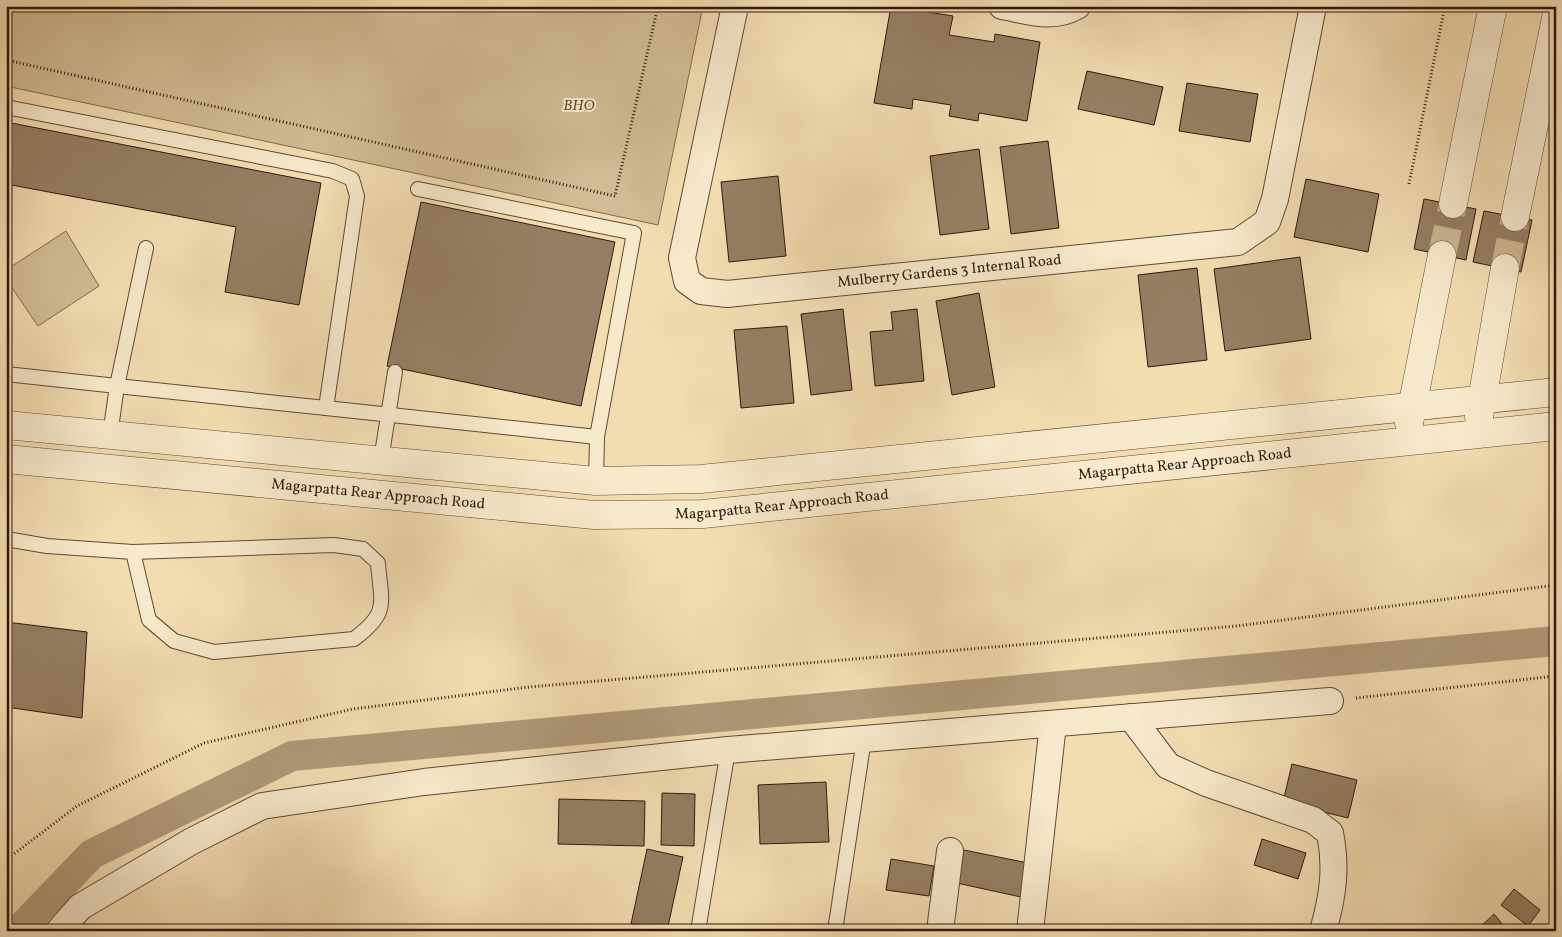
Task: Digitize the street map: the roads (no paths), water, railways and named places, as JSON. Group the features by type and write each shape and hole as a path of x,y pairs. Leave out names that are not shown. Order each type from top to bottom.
{"street":[{"name":"Mulberry Gardens 3 Internal Road","path":"735,6 682,258 687,281 701,291 727,294 1238,242 1267,222 1275,200 1313,6"},
{"path":"1002,6 1051,15 1066,13 1078,6"},
{"path":"1453,204 1493,6"},
{"path":"1515,217 1556,18"},
{"path":"1407,442 1411,407 1442,255"},
{"path":"1476,435 1505,268"},
{"name":"Magarpatta Rear Approach Road","path":"6,426 596,481 701,480 1556,392"},
{"name":"Magarpatta Rear Approach Road","path":"6,459 594,515 703,514 1556,426"},
{"path":"59,931 80,908 192,841 262,806 424,782 728,750 1330,701"},
{"path":"1131,717 1168,766 1206,783 1313,820 1330,833 1335,857 1332,901 1323,931"},
{"path":"1030,931 1052,724"},
{"path":"940,931 950,851"}],"lane":[{"path":"6,107 333,171 352,179 357,196 326,408"},
{"path":"418,189 634,233 597,437 596,481"},
{"path":"110,435 117,386 146,248"},
{"path":"381,460 395,372"},
{"path":"6,374 597,437"},
{"path":"6,539 47,546 133,552 334,545 363,549 378,563 381,610 372,625 354,639 214,652 174,642 149,620 133,552"},
{"path":"835,931 864,739"},
{"path":"698,931 728,750"}],"waterway":[{"path":"18,931 92,854 292,756 1556,641"}],"tunnel":[{"path":"1442,255 1453,204"},
{"path":"1505,268 1515,217"}],"park label":[{"name":"BHO","path":"579,106"}]}
